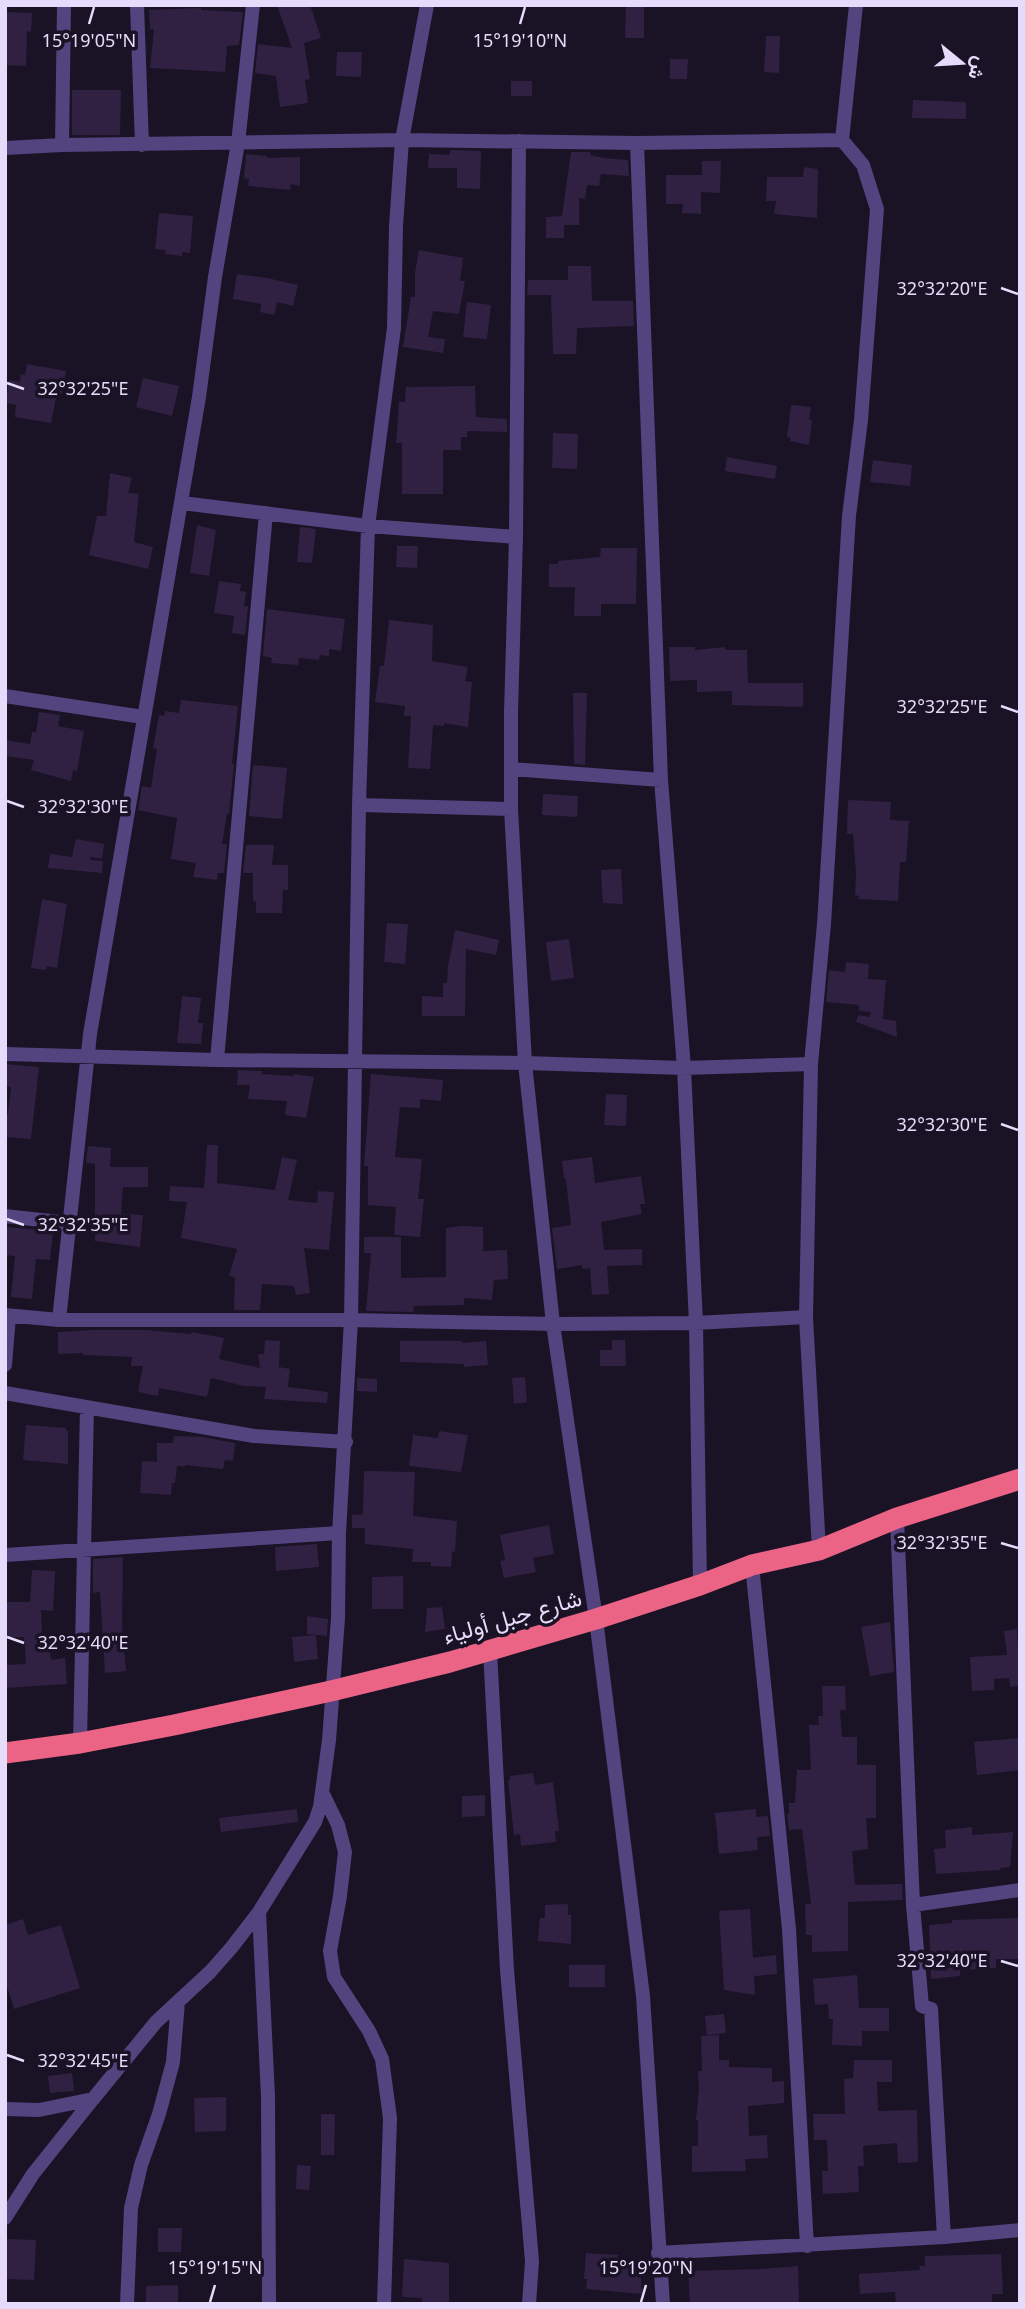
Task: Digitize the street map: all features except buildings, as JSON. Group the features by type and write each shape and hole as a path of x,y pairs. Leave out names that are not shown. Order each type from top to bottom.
{"highway":[{"name":"شارع جبل أولياء","path":"5,1753 79,1743 174,1725 331,1691 490,1651 700,1585 752,1565 819,1550 897,1518 1020,1479"}],"street":[{"path":"62,145 64,5"},
{"path":"137,5 142,145"},
{"path":"59,1320 87,1057 143,717 182,503 215,277 238,143 253,5"},
{"path":"5,2218 33,2174 156,2022 210,1972 259,1912 315,1822 320,1807 329,1740 338,1618 339,1533 351,1320 359,805 368,526 394,328 396,226 402,140 427,5"},
{"path":"819,1550 806,1317 811,1064 824,924 849,516 861,420 877,209 863,165 842,140 856,5"},
{"path":"5,148 402,140 637,143 842,140"},
{"path":"519,141 511,809 525,1063 553,1324 596,1619 643,1996 663,2304"},
{"path":"637,143 661,780 684,1068 696,1323 700,1585"},
{"path":"182,503 368,526 516,537"},
{"path":"217,1060 266,513"},
{"path":"5,696 143,717"},
{"path":"511,769 661,780"},
{"path":"359,805 511,809"},
{"path":"5,1054 684,1068 811,1064"},
{"path":"5,1216 68,1223"},
{"path":"5,1365 7,1315 59,1320 351,1320 553,1324 696,1323 806,1317"},
{"path":"5,1393 254,1436 346,1442"},
{"path":"79,1743 87,1407"},
{"path":"897,1518 913,1905 922,2006 931,2009 944,2238"},
{"path":"5,1555 339,1533"},
{"path":"752,1565 789,1929 807,2246"},
{"path":"490,1651 507,1970 532,2261 529,2304"},
{"path":"322,1791 338,1825 345,1852 330,1951 334,1977 369,2031 382,2059 390,2118 384,2304"},
{"path":"913,1905 1020,1890"},
{"path":"259,1912 268,2096 268,2304"},
{"path":"127,2304 131,2208 141,2165 173,2062 178,2002"},
{"path":"5,2109 39,2109 93,2099"},
{"path":"658,2253 944,2238 1020,2230"}]}
